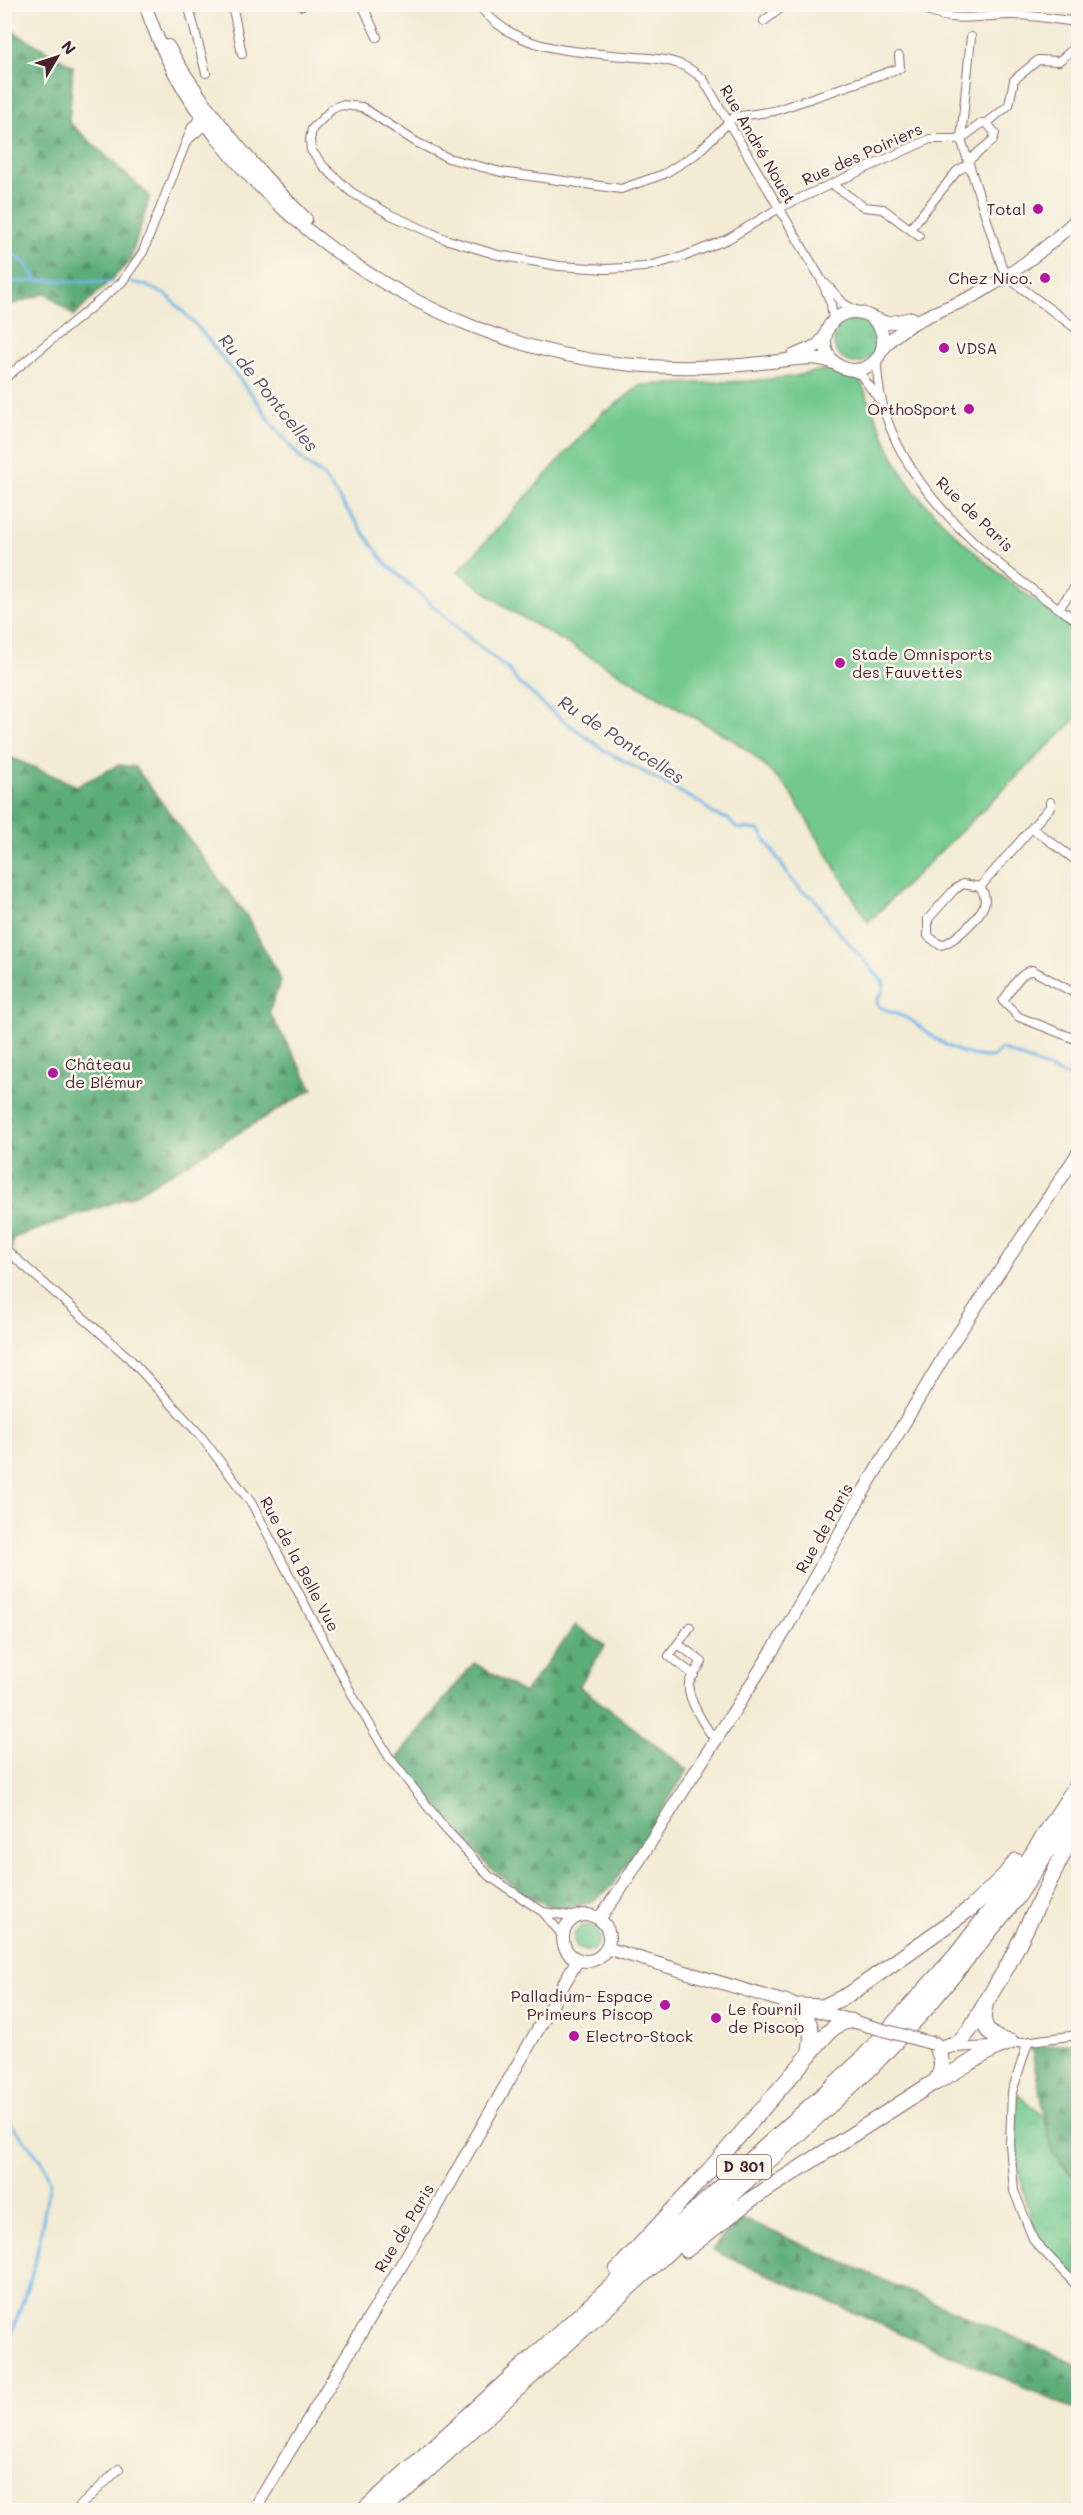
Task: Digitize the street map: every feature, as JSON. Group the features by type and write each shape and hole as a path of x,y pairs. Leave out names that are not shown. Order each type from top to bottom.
{"highway":[{"path":"800,2006 818,2008 831,2005 960,1916 1005,1875 1078,1781"},
{"name":"D 301","path":"364,2511 860,2061 927,1988 985,1918 1023,1868 1078,1781"},
{"name":"D 301","path":"384,2511 870,2069 924,2011 1010,1907 1078,1805"},
{"path":"927,2088 936,2081 940,2072 939,2046 952,2046 964,2038 1008,1965 1078,1824"},
{"path":"861,2023 853,2016 852,2005 854,1996 863,1985"},
{"path":"988,1998 982,2019 986,2030 998,2039 1016,2043"},
{"path":"785,2002 798,2008 810,2024 812,2042 808,2055"},
{"path":"419,2460 620,2267 706,2174 831,2030 842,2022 861,2023"},
{"path":"584,2329 750,2200 927,2088 995,2048 1016,2043"}],"street":[{"path":"147,4 172,70 209,116 235,158 268,195 319,239 412,299 450,317 509,340 570,356 623,364 669,367 717,367 787,359 826,360 842,367 863,369 879,356 891,338 904,328 961,302 1005,273 1078,217"},
{"path":"188,4 206,73"},
{"path":"232,4 242,54"},
{"path":"362,4 376,37"},
{"name":"Rue André Nouet","path":"478,4 510,32 542,46 569,52 665,60 686,67 703,79 821,279 831,304 833,321"},
{"path":"764,21 786,4"},
{"path":"916,4 934,15 958,18 1014,15 1078,22"},
{"path":"971,37 961,139 1005,273 1078,330"},
{"path":"961,139 982,123 987,123 1009,105 1014,80 1038,60 1059,61 1072,50 1074,42"},
{"path":"729,122 734,117 774,111 900,68 899,56"},
{"name":"Rue des Poiriers","path":"729,122 696,154 664,174 621,189 578,185 501,172 448,158 416,142 362,107 352,105 341,105 324,115 312,129 309,140 311,150 324,167 351,192 391,215 445,239 498,255 559,266 606,268 645,267 685,256 728,239 778,208 930,139 961,139"},
{"path":"4,379 122,282 143,252 192,127 209,116"},
{"path":"910,229 933,204 957,171 993,140 995,132 987,123"},
{"path":"832,184 864,207 883,209 919,236"},
{"path":"787,359 818,345 833,321 841,315 864,314 887,323 906,321 1005,273"},
{"name":"Rue André Nouet","path":"821,279 844,304 864,314"},
{"path":"864,314 876,321 883,336 879,356"},
{"path":"826,335 828,352 842,367"},
{"name":"Rue de Paris","path":"879,356 882,404"},
{"name":"Rue de Paris","path":"842,367 861,375 866,380 882,404 907,461 930,496 981,546 1078,621"},
{"path":"1059,608 1078,583"},
{"path":"980,887 1050,807 1050,802"},
{"path":"1032,828 1078,862"},
{"path":"963,884 980,887 984,894 982,909 955,940 940,945 933,942 928,936 926,927 928,919 963,884"},
{"path":"1078,995 1032,970 1019,978 1003,1001 1019,1017 1078,1040"},
{"name":"Rue de Paris","path":"599,1919 620,1890 783,1634 863,1492 944,1357 1078,1153"},
{"name":"Rue de la Belle Vue","path":"4,1248 129,1358 200,1435 252,1504 354,1698 389,1757 443,1826 489,1876 543,1912 563,1936"},
{"path":"690,1627 669,1656 694,1675"},
{"path":"678,1644 702,1662 689,1682 689,1691 705,1728 715,1740"},
{"name":"Rue de la Belle Vue","path":"543,1912 578,1917"},
{"path":"592,1916 599,1919 607,1929 606,1948 603,1954 591,1960 578,1959 566,1950 563,1936 568,1924 578,1917 592,1916"},
{"path":"606,1948 939,2046 1016,2043 1078,2035"},
{"name":"Rue de Paris","path":"254,2511 437,2206 578,1959"},
{"path":"1016,2043 1010,2144 1014,2191 1034,2241 1078,2287"},
{"path":"76,2511 119,2469"}],"green space":[{"path":"5,27 73,66 69,122 150,196 130,261 74,316 46,293 5,307"},
{"path":"856,319 871,326 878,341 871,356 856,363 841,356 834,341 841,326"},
{"name":"Stade Omnisports des Fauvettes","path":"832,368 859,378 894,457 912,488 924,503 992,567 1078,632 1078,717 868,922 789,790 751,753 728,737 510,610 458,572 604,411 606,412 641,385 751,381 791,377"},
{"path":"5,755 77,786 119,765 135,767 246,915 281,980 269,1012 313,1089 132,1196 13,1238 5,1308"},
{"path":"576,1625 605,1646 579,1686 688,1770 613,1885 595,1900 576,1907 553,1908 524,1893 490,1868 397,1758 474,1663 524,1693"},
{"path":"587,1925 596,1929 600,1938 596,1947 587,1951 578,1947 574,1938 578,1929"},
{"path":"1078,2042 1078,2182 1053,2154 1031,2048"},
{"path":"1017,2094 1044,2116 1053,2154 1078,2182 1078,2278 1048,2250 1038,2235 1031,2217 1020,2175 1016,2131"},
{"path":"739,2220 751,2222 1078,2365 1078,2411 712,2250"}],"waterway":[{"name":"Ru de Pontcelles","path":"4,248 25,263 37,280 111,282"},
{"name":"Ru de Pontcelles","path":"4,281 37,280"},
{"name":"Ru de Pontcelles","path":"130,282 145,285 168,296 198,327 260,405 271,423 305,463 323,476 386,564 510,671 518,683 543,705 604,750 702,804 713,814 728,819 736,828 759,830 791,879 802,891 814,898 831,923 884,983 883,991 877,1000 878,1006 911,1020 935,1038 959,1051 976,1056 994,1057 1001,1049 1078,1081"},
{"path":"4,2110 10,2123 42,2161 50,2181 35,2264 4,2357"}],"place":[{"name":"Total","path":"1038,209"},
{"name":"Chez Nico.","path":"1045,278"},
{"name":"VDSA","path":"944,348"},
{"name":"OrthoSport","path":"969,409"},
{"name":"Stade Omnisports des Fauvettes","path":"840,663"},
{"name":"Château de Blémur","path":"53,1073"},
{"name":"Palladium- Espace Primeurs Piscop","path":"665,2005"},
{"name":"Le fournil de Piscop","path":"716,2018"},
{"name":"Electro-Stock","path":"574,2036"}]}
